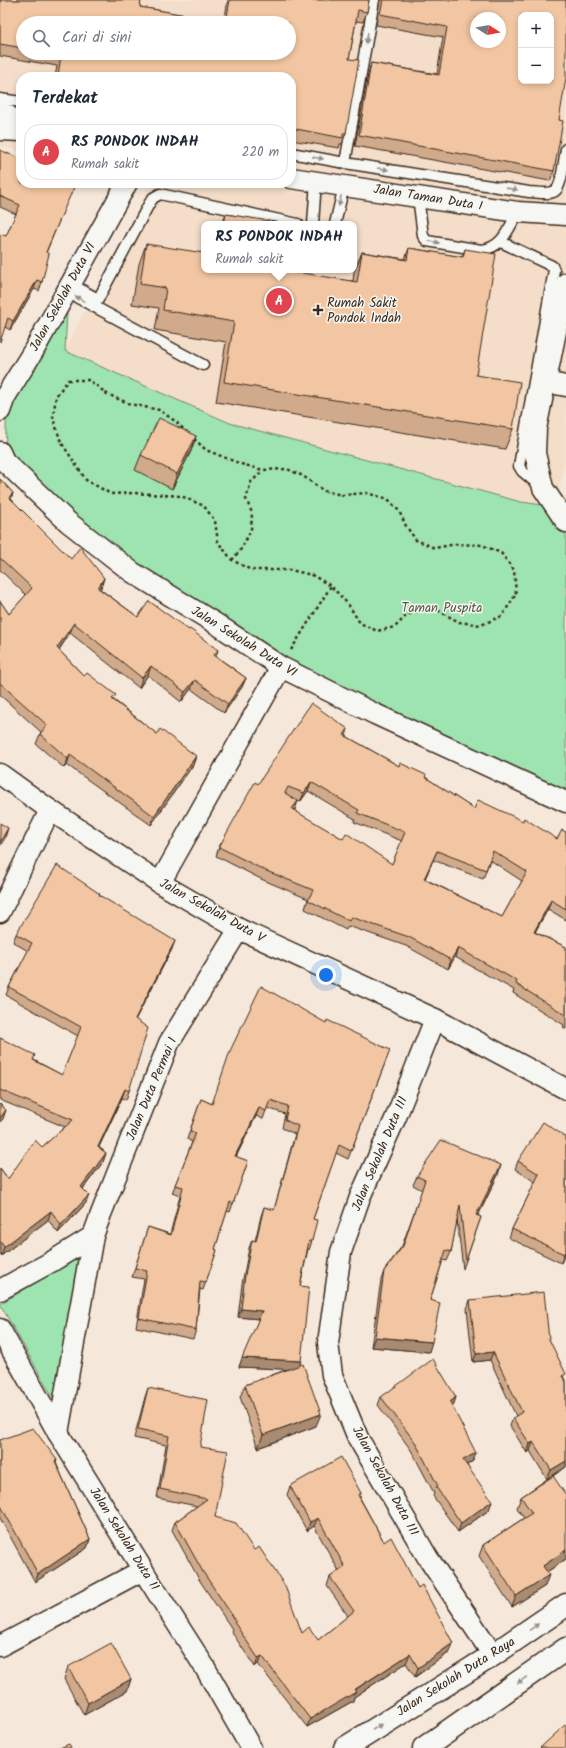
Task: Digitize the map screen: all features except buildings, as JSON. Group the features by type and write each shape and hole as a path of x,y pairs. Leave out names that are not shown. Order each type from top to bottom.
{"street":[{"path":"0,113 7,115 16,121"},
{"path":"0,130 16,131"},
{"name":"Jalan Taman Duta I","path":"296,179 518,212 566,215"},
{"name":"Jalan Sekolah Duta VI","path":"0,411 5,397 69,288 124,188"},
{"path":"566,283 536,429 535,453 543,488 566,522"},
{"path":"545,382 566,386"},
{"name":"Jalan Sekolah Duta VI","path":"0,452 4,461 68,522 132,572 281,667 375,714 566,802"},
{"path":"160,882 281,667"},
{"name":"Jalan Sekolah Duta V","path":"0,774 50,810 160,882 239,929 435,1019 566,1089"},
{"path":"0,912 50,810"},
{"name":"Jalan Duta Permai I","path":"58,1433 93,1236 169,1043 239,929"},
{"name":"Jalan Sekolah Duta III","path":"435,1019 396,1117 360,1197 341,1252 328,1344 332,1374 358,1438 428,1558 493,1655"},
{"path":"0,1290 51,1262 93,1236"},
{"name":"Jalan Sekolah Duta II","path":"0,1329 58,1433 204,1666 250,1748"},
{"path":"0,1646 143,1570"},
{"name":"Jalan Sekolah Duta Raya","path":"345,1748 493,1655 566,1605"},
{"path":"424,1748 566,1649"}],"lane":[{"path":"345,163 374,0"},
{"path":"0,99 16,101"},
{"path":"296,154 529,192 546,193 554,192 559,186 566,149"},
{"path":"313,221 316,181"},
{"path":"336,221 344,186"},
{"path":"96,303 149,204 153,198 160,194 168,194 285,221"},
{"path":"418,196 423,236 427,240 481,250 489,249 501,242 518,212"},
{"path":"501,242 552,266 554,270 519,466 522,471 543,488"},
{"path":"69,288 203,365"}],"path":[{"path":"68,380 89,380 107,394 130,404 159,410 175,422 206,450 241,464 263,470 286,469 303,476 324,491 342,495 367,493 388,499 399,511 406,526 416,540 435,548 456,544 482,545 501,553 514,570 516,594 502,616 481,625 459,622 439,611 423,609 407,615 395,628 377,632 360,623 348,604 331,586 312,575 290,570 251,570 232,560 218,542 215,521 204,506 181,496 134,493 111,494 86,480 61,442 53,418 56,396 68,380"},
{"path":"232,560 241,549 251,530 252,513 246,499 251,482 263,470"},
{"path":"281,667 331,586"}],"shaded area":[{"path":"0,0 566,0 566,452 557,507 521,502 230,423 64,351 151,188 296,188 296,72 16,72 16,150 0,146"}],"green space":[{"name":"Taman Puspita","path":"68,293 65,351 230,423 521,502 557,507 566,518 566,807 289,670 134,571 5,460 7,398"},
{"path":"82,1255 55,1401 0,1304"}],"place":[{"name":"RS PONDOK INDAH","path":"279,301"},
{"name":"Rumah Sakit Pondok Indah","path":"318,310"}]}
